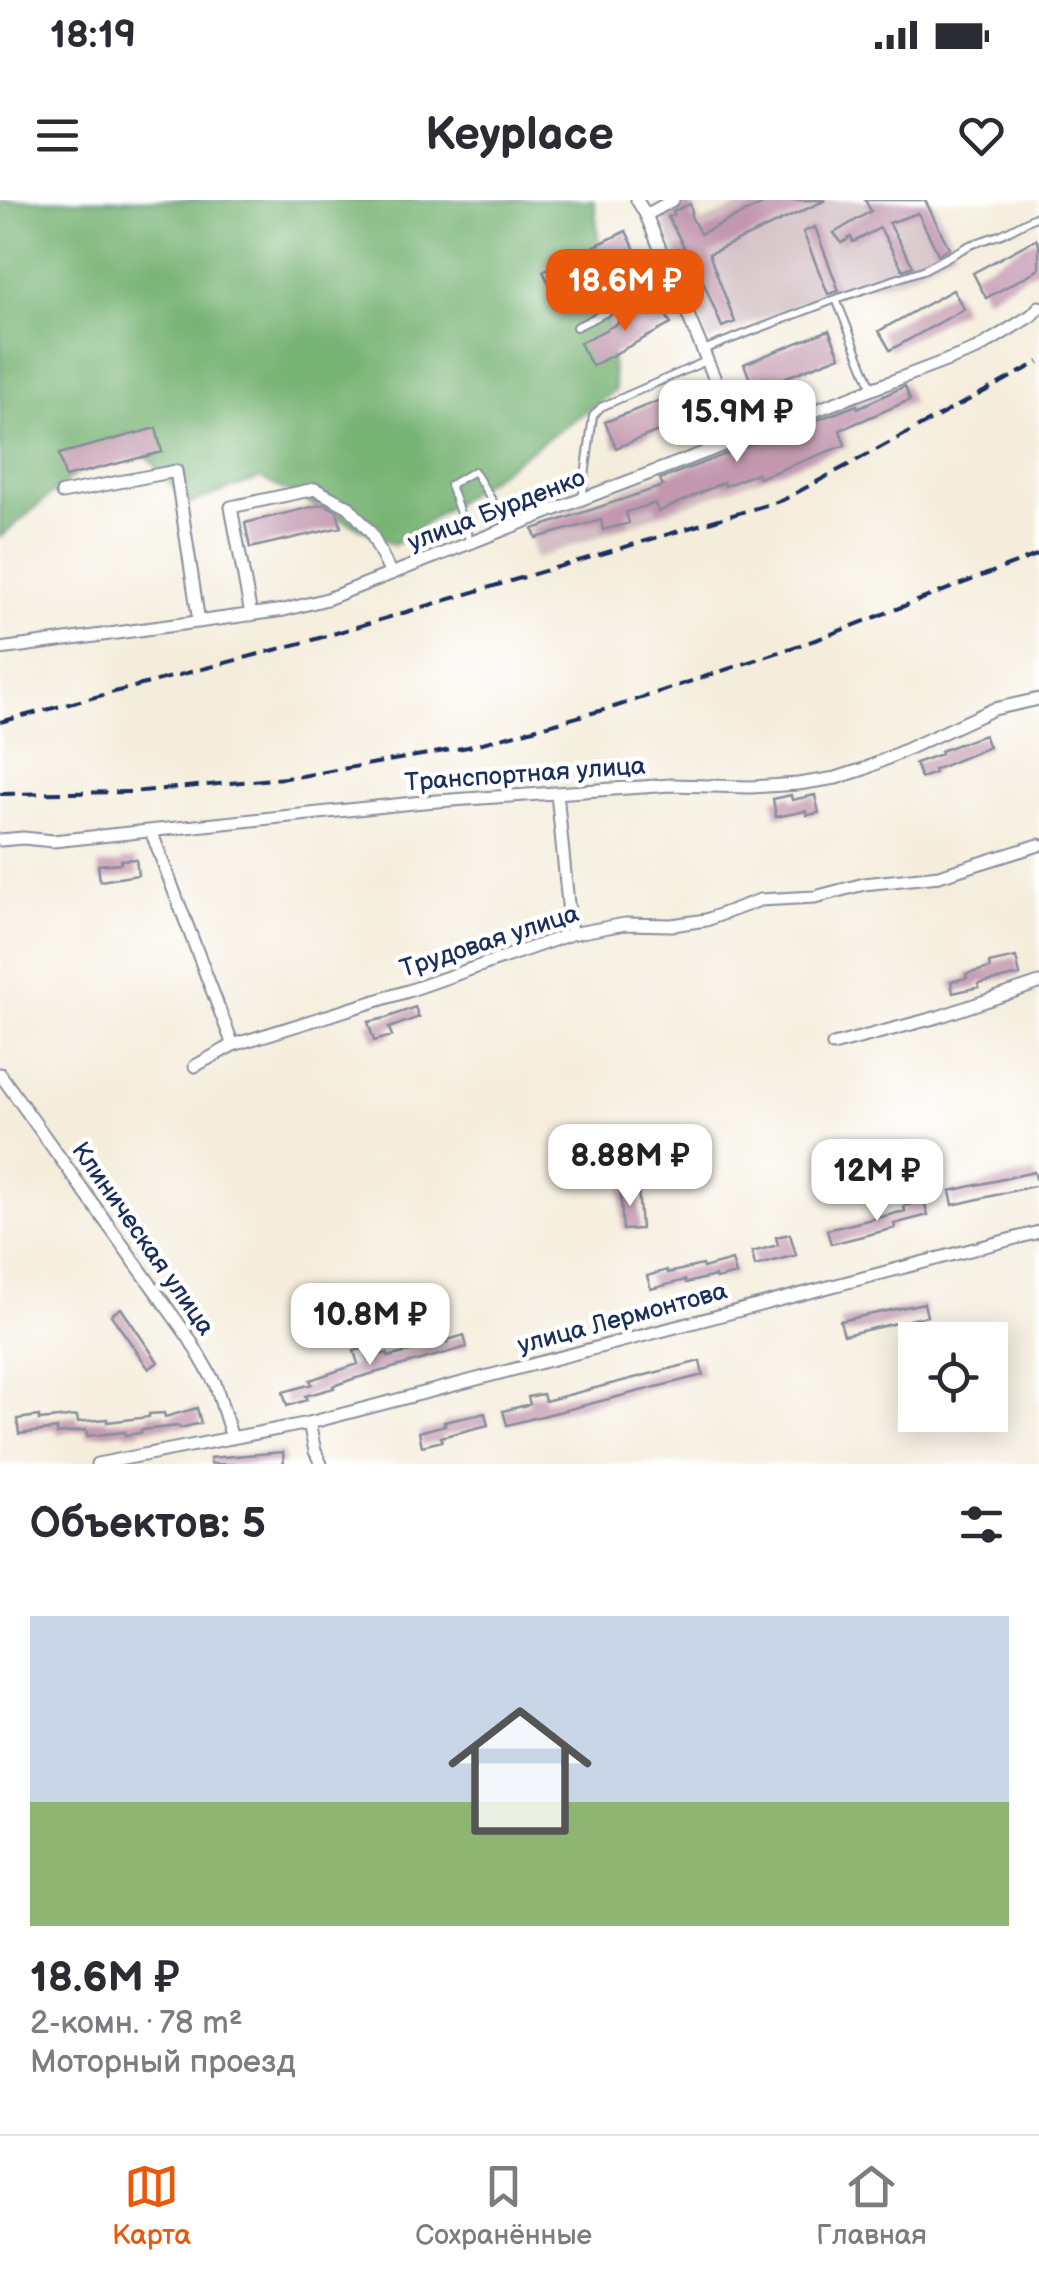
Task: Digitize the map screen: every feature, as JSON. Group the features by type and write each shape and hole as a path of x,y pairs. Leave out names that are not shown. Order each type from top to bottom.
{"street":[{"path":"637,200 740,438"},
{"path":"646,215 673,200"},
{"name":"улица Бурденко","path":"0,649 284,610 327,599 977,349 1039,308"},
{"path":"62,494 176,471 199,622"},
{"path":"251,615 232,507 315,489 350,507 371,534 391,574"},
{"name":"Транспортная улица","path":"0,840 53,841 423,802 671,785 798,784 864,769 994,709 1039,699"},
{"path":"557,793 571,934"},
{"path":"151,831 234,1044"},
{"name":"Трудовая улица","path":"196,1066 234,1044 408,991 571,934 624,924 706,920 760,900 815,897 864,884 938,876 1039,845"},
{"path":"833,1045 1039,984"},
{"name":"Клиническая улица","path":"0,1074 189,1338 215,1383 232,1438"},
{"name":"улица Лермонтова","path":"97,1464 309,1423 1039,1232"},
{"path":"309,1423 314,1451 321,1464"}],"lane":[{"path":"582,499 593,416 601,406 705,355 836,299 923,270 1039,214"},
{"path":"555,304 661,252"},
{"path":"576,327 673,279"},
{"path":"836,299 872,388"},
{"path":"470,543 450,485 474,471 509,528"}],"shaded area":[{"path":"692,200 700,223 754,200 933,200 956,250 901,280 799,303 708,341 660,214"},
{"path":"905,381 913,403 844,431 848,447 535,559 527,526"}],"green space":[{"path":"0,200 594,200 615,391 394,545 260,478 188,504 126,432 0,537"}],"building":[{"path":"771,200 826,200 709,254 735,322 722,327 695,262 685,265 677,250 684,247 668,217 690,204 690,214 700,234"},
{"path":"865,200 925,200 949,248 938,254 918,213 889,223 913,266 903,270 880,228 853,242 851,237 842,243 834,233 871,211"},
{"path":"815,227 839,291 828,294 803,232"},
{"path":"626,231 637,254 554,294 543,271"},
{"path":"1036,239 1039,269 986,298 973,273"},
{"path":"953,290 964,309 890,350 879,331"},
{"path":"659,302 671,324 592,366 580,343"},
{"path":"829,330 840,356 754,390 744,364"},
{"path":"905,386 910,400 840,430 845,445 759,478 757,473 725,486 724,482 658,512 655,503 626,512 629,523 603,530 601,520 536,538 533,529 663,486 660,479 857,405 858,408"},
{"path":"691,388 701,414 616,448 605,422"},
{"path":"156,428 162,452 65,477 59,454"},
{"path":"324,504 337,511 341,527 250,548 245,523"},
{"path":"984,735 989,747 921,778 915,763"},
{"path":"791,795 792,800 815,795 819,813 807,815 806,811 776,817 773,799"},
{"path":"136,859 138,875 100,881 98,865"},
{"path":"1016,957 1020,975 953,993 951,981 990,968 989,963"},
{"path":"415,1007 419,1017 389,1028 392,1036 374,1041 368,1022"},
{"path":"1034,1172 1038,1185 953,1205 950,1191"},
{"path":"638,1188 641,1229 623,1230 620,1189"},
{"path":"924,1201 928,1215 894,1224 895,1228 831,1244 827,1230 905,1211 904,1206"},
{"path":"790,1234 796,1255 755,1266 752,1252 778,1245 776,1237"},
{"path":"732,1260 736,1274 716,1279 715,1276 686,1283 685,1280 651,1289 647,1276 702,1265 703,1268"},
{"path":"924,1303 927,1316 844,1335 840,1321"},
{"path":"121,1308 158,1362 149,1369 111,1315"},
{"path":"464,1335 467,1347 353,1379 287,1406 283,1392 358,1364 354,1351 365,1348 368,1359 387,1353 388,1357"},
{"path":"700,1361 703,1375 507,1425 503,1411 530,1404 528,1397 543,1394 545,1401"},
{"path":"197,1408 201,1423 125,1435 87,1436 86,1430 57,1434 57,1429 19,1434 17,1419 77,1416 78,1422 107,1422 149,1414 164,1413 165,1417"},
{"path":"485,1413 488,1425 422,1446 419,1432"},
{"path":"283,1452 284,1464 211,1464 210,1458"}],"railway":[{"path":"0,722 309,641 783,500 1039,362"},
{"path":"0,794 131,792 296,777 468,747 614,707 821,638 1039,554"}]}
